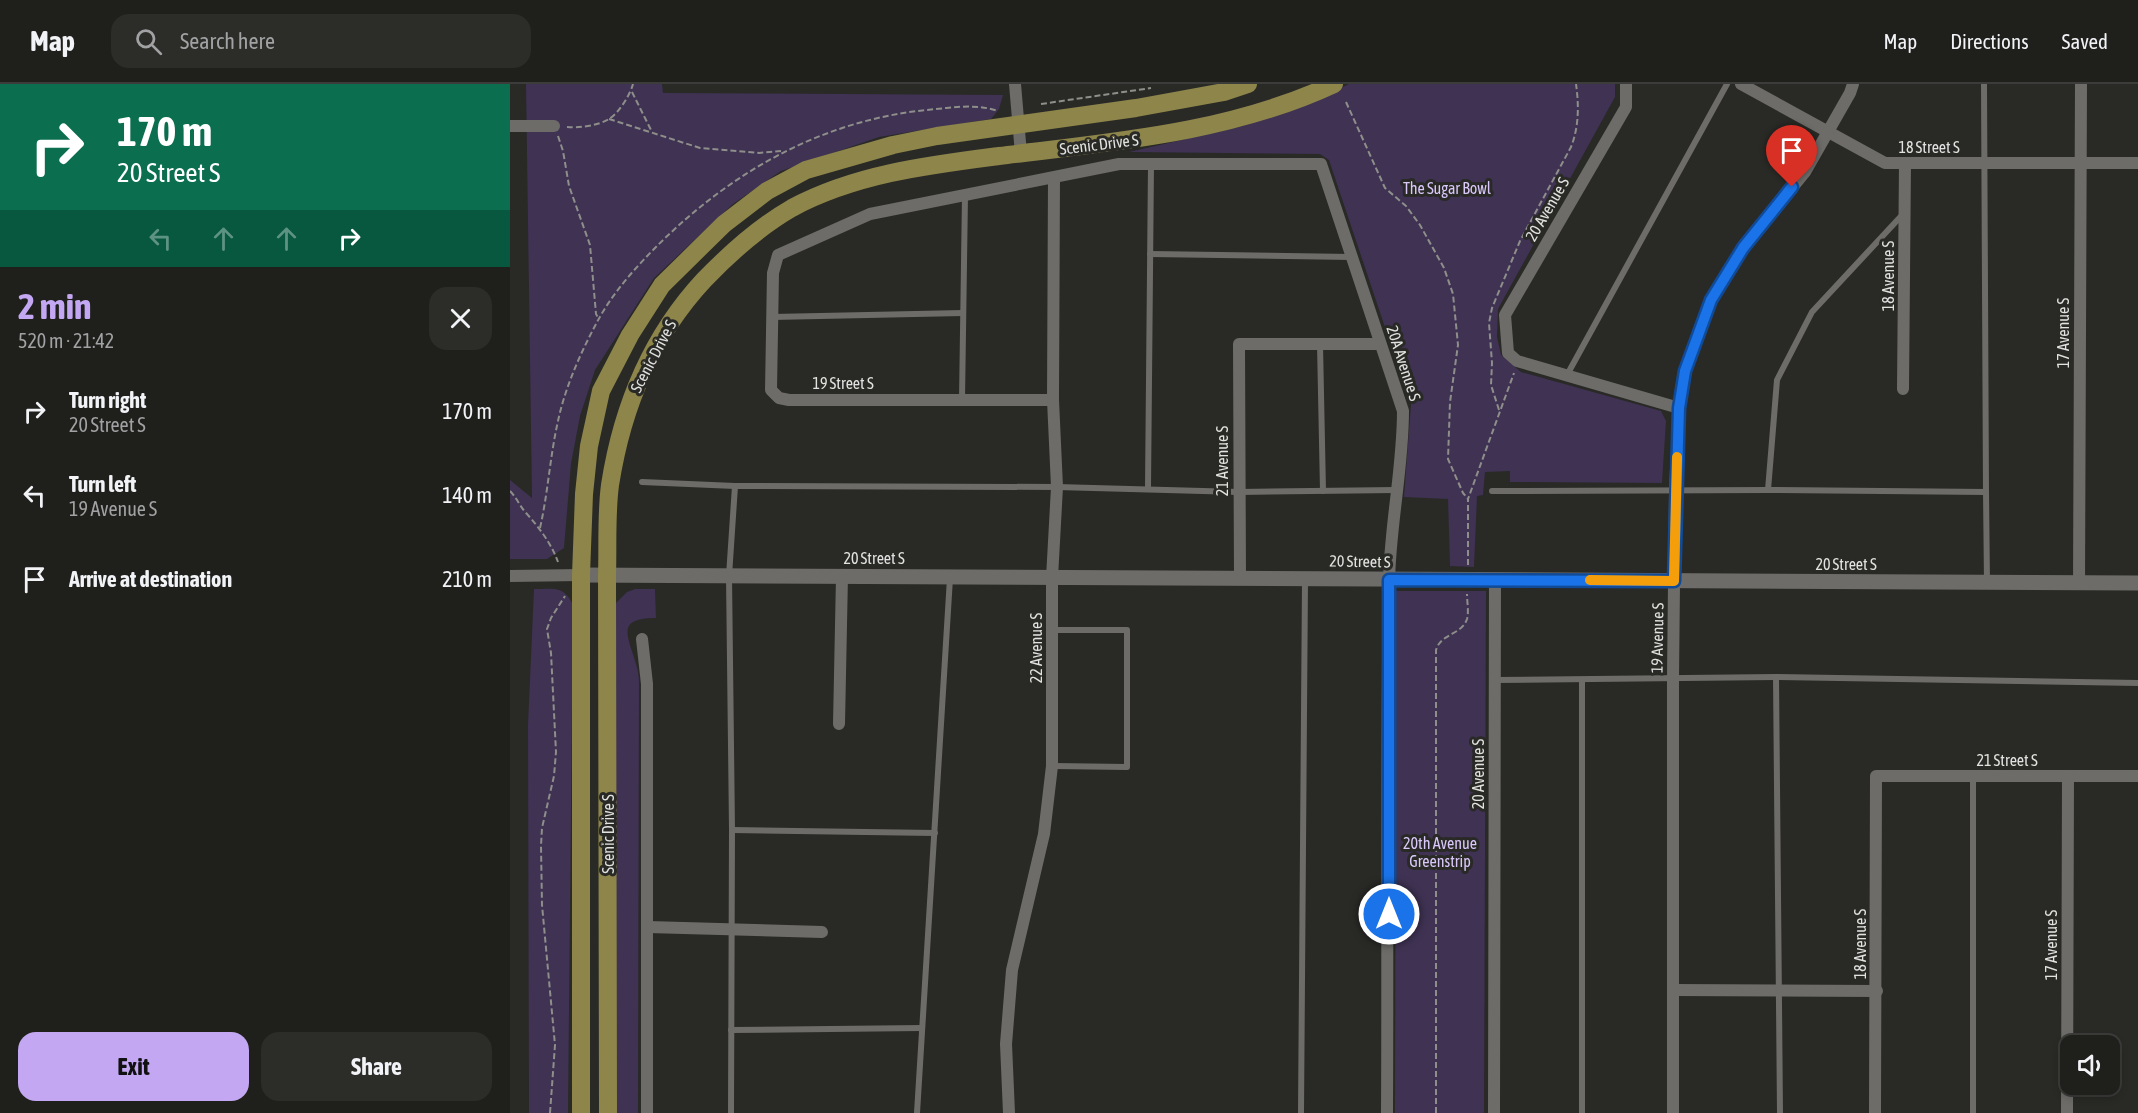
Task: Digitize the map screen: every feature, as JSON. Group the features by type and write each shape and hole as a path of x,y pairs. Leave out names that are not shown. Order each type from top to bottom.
{"main road":[{"name":"Scenic Drive S","path":"581,1113 581,575 584,494 589,446 601,391 630,335 662,285 724,224 767,191 806,170 915,140 1147,106 1224,92 1248,84"},
{"name":"Scenic Drive S","path":"608,1113 607,575 610,486 627,407 656,343 685,301 727,255 791,209 823,194 903,170 1179,133 1254,114 1294,101 1334,84"}],"street":[{"path":"1015,84 1021,154"},
{"name":"20 Avenue S","path":"1513,357 1505,315 1626,107 1626,84"},
{"name":"18 Street S","path":"1741,84 1885,163 2138,163"},
{"path":"1827,133 1853,84"},
{"name":"17 Avenue S","path":"2079,583 2081,84"},
{"path":"510,126 554,126"},
{"name":"19 Avenue S","path":"1673,1113 1673,678 1675,490 1679,408 1685,371 1711,300 1743,248 1805,172 1827,133"},
{"name":"Scenic Drive S","path":"778,255 870,214 1119,164 1322,164"},
{"name":"20A Avenue S","path":"1322,164 1403,411 1403,438 1396,490 1389,580"},
{"name":"18 Avenue S","path":"1903,389 1905,164"},
{"name":"22 Avenue S","path":"1009,1113 1006,1044 1012,970 1044,834 1052,766 1052,578 1057,487 1053,400 1053,178"},
{"name":"19 Street S","path":"778,255 773,273 771,390 779,398 789,400 1053,400"},
{"name":"21 Avenue S","path":"1240,577 1239,344 1320,344"},
{"path":"1320,344 1380,344"},
{"path":"1513,357 1566,376 1679,408"},
{"path":"510,576 581,575"},
{"name":"20 Street S","path":"581,575 2138,583"},
{"path":"839,724 842,576"},
{"name":"20 Avenue S","path":"1494,1113 1495,579"},
{"path":"1387,1113 1389,580"},
{"path":"642,639 647,684 647,1113"},
{"name":"18 Avenue S","path":"1875,1113 1876,776"},
{"name":"21 Street S","path":"1876,776 2138,776"},
{"name":"17 Avenue S","path":"2067,1113 2068,776"},
{"path":"648,927 822,932"},
{"path":"1673,990 1877,991"}],"lane":[{"path":"1566,376 1727,84"},
{"path":"1984,84 1987,583"},
{"path":"1148,488 1151,164"},
{"path":"962,400 965,195"},
{"path":"1768,490 1777,380 1812,312 1905,213"},
{"path":"1150,255 1351,257"},
{"path":"772,317 963,313"},
{"path":"1320,344 1323,491"},
{"path":"642,482 735,486 1148,488 1239,492 1396,490"},
{"path":"731,1113 732,830 729,576 735,486"},
{"path":"1492,491 1986,492"},
{"path":"917,1113 950,577"},
{"path":"1301,1113 1305,578"},
{"path":"1052,766 1126,767 1126,630 1053,630"},
{"path":"1495,680 1776,677 2138,683"},
{"path":"1776,677 1780,1113"},
{"path":"1582,680 1582,1113"},
{"path":"1973,776 1973,1113"},
{"path":"732,830 935,833"},
{"path":"731,1030 922,1028"}],"path":[{"path":"609,119 626,99 633,84"},
{"path":"1499,410 1491,385 1490,318 1520,241 1575,138 1578,110 1576,84"},
{"path":"631,90 652,132"},
{"path":"1346,102 1378,176 1385,188 1406,206 1420,225 1443,268 1453,294 1458,345 1450,402 1448,459 1468,499"},
{"path":"599,319 596,314 590,245 569,186 562,146 554,126 576,128 609,119 700,148 759,153 785,150"},
{"path":"1468,565 1468,499 1513,377 1513,357"},
{"path":"510,491 554,552 567,593 547,628 551,653 556,752 554,776 542,828 541,846 542,905 555,1045 549,1113"},
{"path":"1436,1113 1436,650 1442,639 1458,630 1466,622 1467,593"}],"green space":[{"path":"526,84 662,84 663,93 1003,95 999,109 991,119 879,137 781,171 733,204 654,278 595,370 580,416 571,464 564,548 547,559 510,559 510,480 532,498"},
{"name":"The Sugar Bowl","path":"1349,84 1615,84 1615,97 1498,309 1497,337 1501,355 1521,372 1661,411 1666,421 1662,483 1510,482 1510,471 1485,472 1483,495 1477,496 1474,567 1450,566 1448,499 1404,497 1411,405 1329,160 1320,154 1129,152 1243,126 1305,105"},
{"path":"534,589 562,591 573,605 568,1113 529,1113 528,725"},
{"path":"635,589 655,589 656,618 634,621 628,630 639,681 638,1113 614,1113 616,603 627,592"},
{"name":"20th Avenue Greenstrip","path":"1396,591 1486,591 1484,1113 1395,1113"}],"slow traffic":[{"path":"1590,580 1674,581 1677,457"}],"route":[{"path":"1389,914 1389,580 1674,581 1679,408 1685,371 1711,300 1743,248 1792,187"}]}
